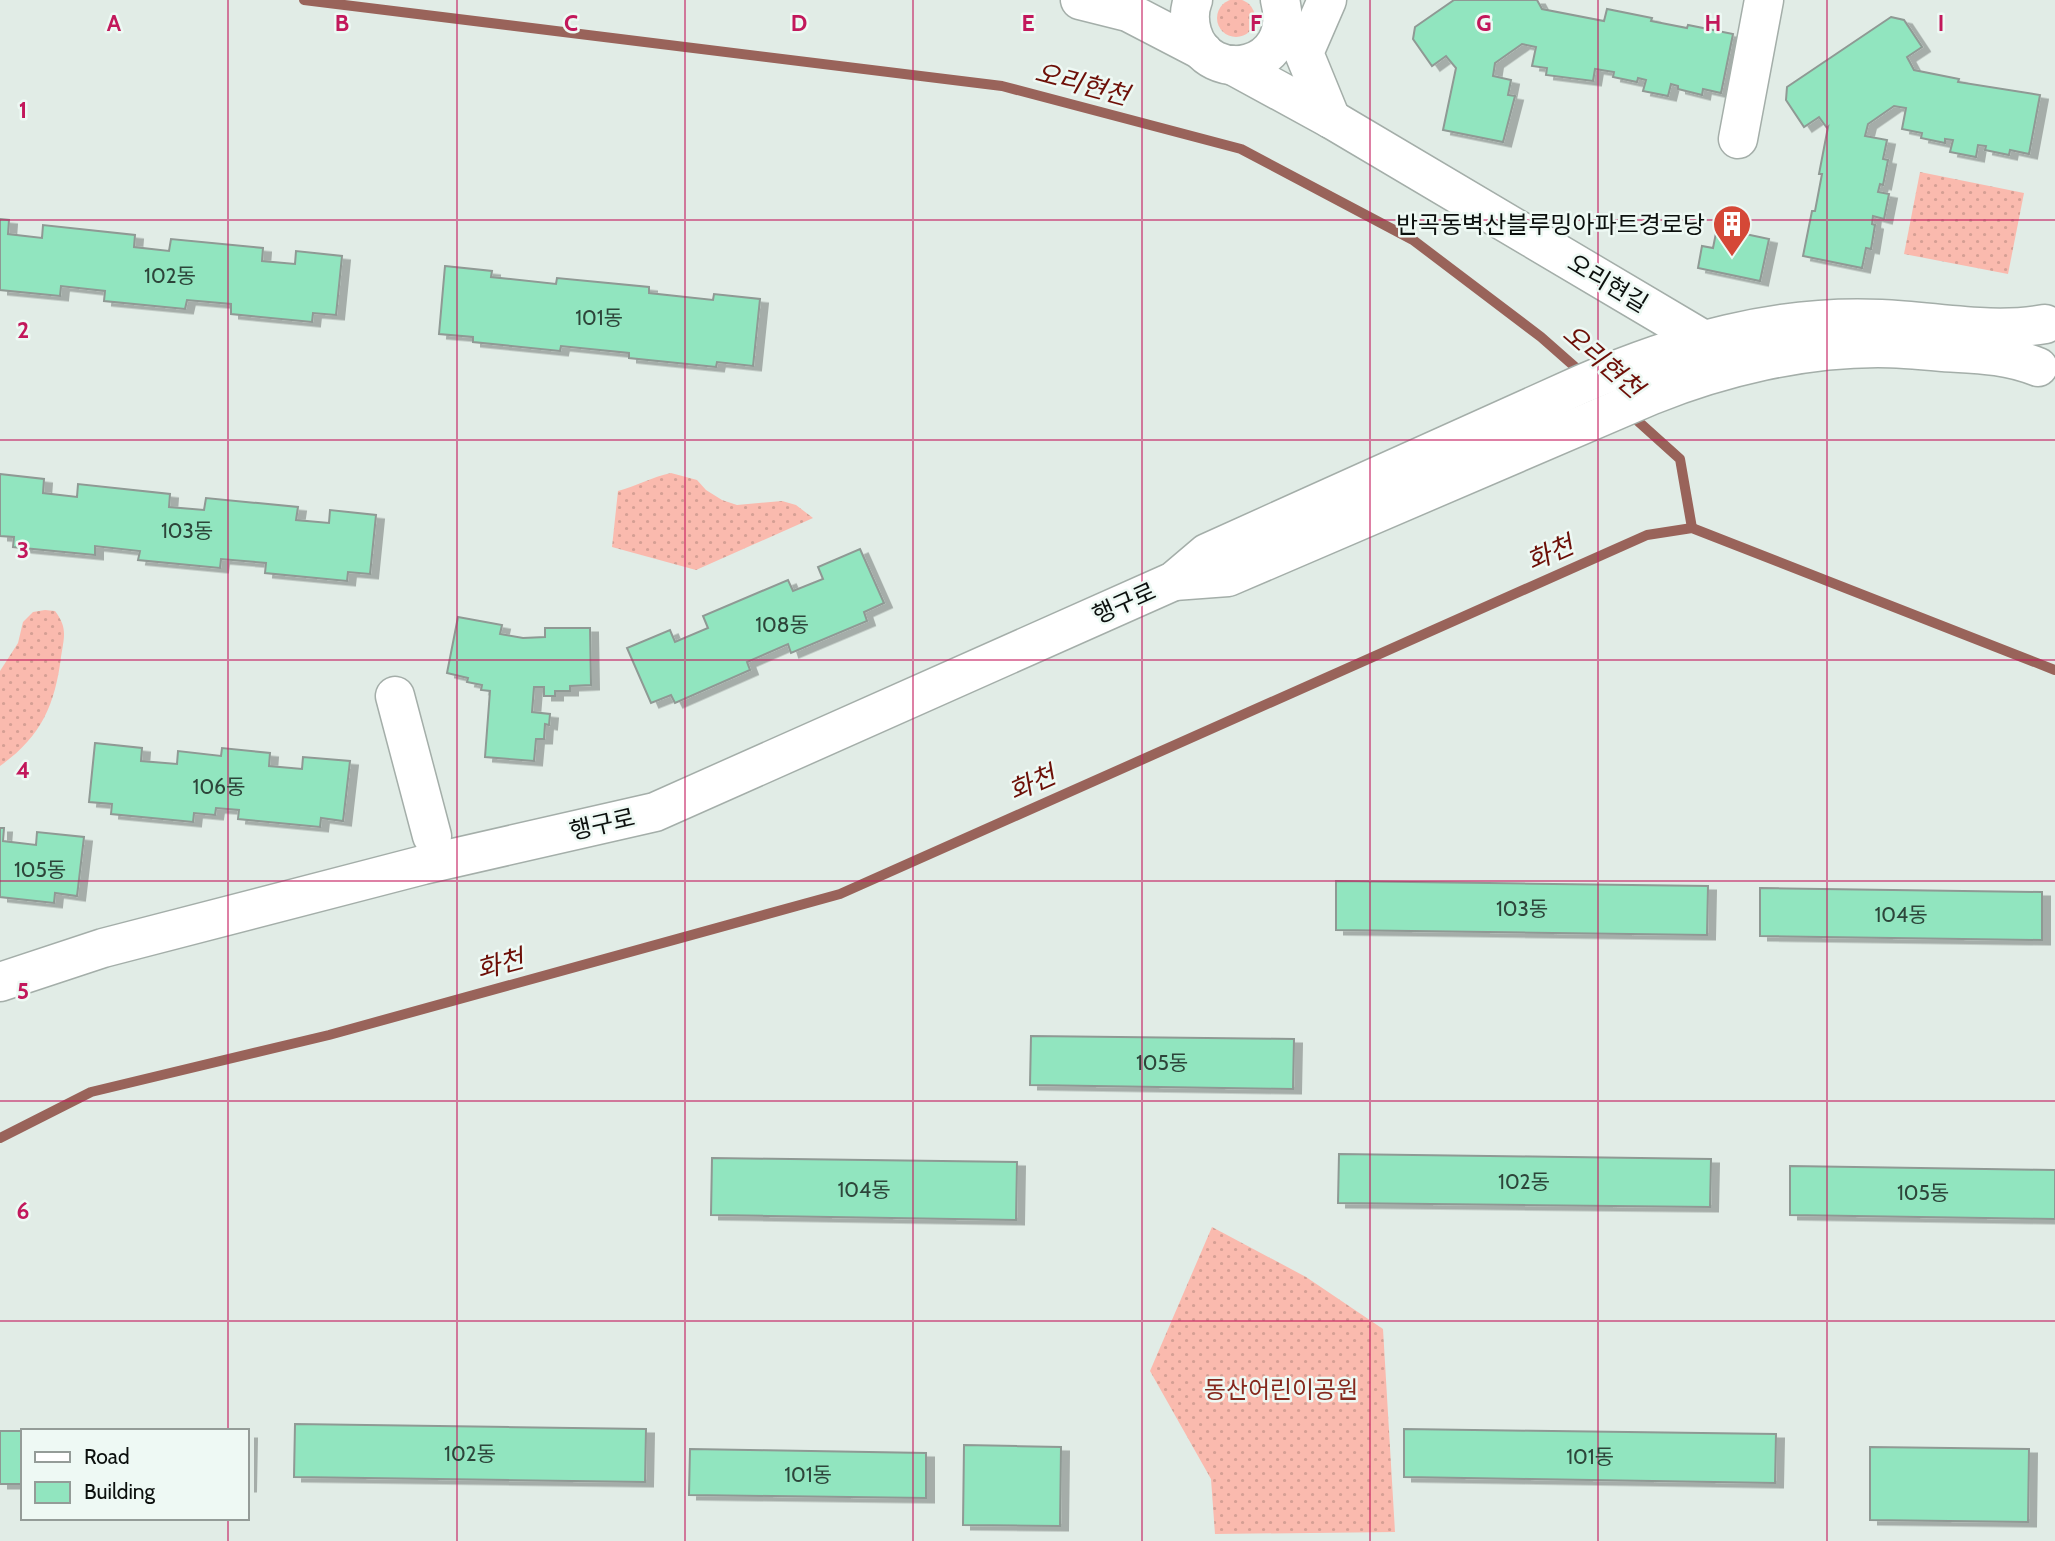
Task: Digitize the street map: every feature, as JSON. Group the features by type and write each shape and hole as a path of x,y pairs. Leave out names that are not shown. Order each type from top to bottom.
{"street":[{"name":"오리현길","path":"1080,0 1128,12 1331,119 1691,343"},
{"path":"1193,0 1189,22 1193,38 1217,58 1248,64 1263,57 1289,28 1327,0"},
{"path":"1738,139 1763,0"},
{"path":"1289,28 1331,119"},
{"path":"1450,464 1633,362 1691,343 1779,323 1826,319 1880,319 2020,329 2050,319"},
{"path":"2046,380 2036,349 2040,333 2050,319"},
{"path":"1450,464 1727,370 1822,352 1877,348 2014,357 2046,380"},
{"name":"행구로","path":"0,982 103,948 423,865 655,812 1174,581 1228,577 1450,464"},
{"path":"395,696 432,836"}],"green space":[{"path":"1236,-1 1250,4 1255,18 1250,32 1236,37 1222,32 1217,18 1222,4"},
{"path":"1920,172 2024,193 2008,274 1904,254"},
{"path":"671,473 697,480 706,490 722,500 737,505 782,501 796,505 813,518 696,570 612,547 618,491"},
{"path":"55,611 64,633 55,690 44,719 36,731 0,766 0,671 18,643 23,622 33,612"},
{"name":"동산어린이공원","path":"1212,1227 1306,1277 1383,1329 1395,1532 1215,1534 1211,1479 1150,1371"}],"building":[{"path":"1454,0 1537,0 1542,9 1604,21 1607,9 1652,18 1651,21 1733,34 1721,93 1703,89 1702,95 1678,89 1678,86 1671,84 1668,96 1643,91 1646,80 1638,78 1637,82 1613,77 1614,72 1595,69 1593,81 1546,75 1547,68 1532,66 1536,47 1522,44 1495,63 1493,76 1511,80 1508,95 1515,96 1503,142 1443,130 1456,68 1446,56 1432,66 1413,39 1415,27"},
{"path":"1891,17 1904,20 1922,47 1907,57 1914,70 1959,79 1958,82 2040,95 2029,154 2010,150 2009,155 1985,150 1986,146 1978,145 1976,157 1950,152 1953,140 1945,139 1945,143 1921,138 1922,133 1902,129 1906,108 1894,106 1868,124 1865,136 1887,140 1883,159 1888,160 1883,185 1880,184 1878,192 1889,194 1884,219 1873,216 1872,224 1875,225 1871,249 1866,248 1862,268 1803,256 1812,211 1815,211 1828,127 1819,117 1804,127 1786,100 1787,87"},
{"path":"0,219 9,220 8,234 42,238 43,225 135,235 134,247 169,251 171,239 263,248 262,261 295,264 296,251 342,256 336,315 313,313 312,322 231,314 231,304 187,300 185,309 104,301 105,291 61,286 60,296 0,290"},
{"name":"반곡동벽산블루밍아파트경로당","path":"1717,228 1769,239 1760,281 1698,268 1702,246 1713,248"},
{"path":"445,266 492,271 491,277 556,284 557,278 649,287 649,293 713,300 714,294 760,299 753,366 717,362 716,367 629,358 629,353 561,346 560,351 473,342 473,337 439,334"},
{"path":"0,474 44,479 43,493 77,497 78,484 170,494 169,507 204,510 206,498 298,507 296,520 329,523 330,510 376,515 370,574 348,572 347,581 265,573 266,563 221,559 220,568 138,560 140,551 95,546 95,555 13,547 14,537 0,536"},
{"path":"860,549 884,603 864,612 867,621 791,653 788,644 747,662 750,670 675,703 671,695 651,703 627,648 670,630 675,642 708,628 703,616 788,580 793,591 823,579 818,567"},
{"path":"458,617 502,625 500,634 523,638 545,637 545,628 590,628 591,685 570,686 570,691 555,691 555,696 544,696 544,687 534,687 532,712 550,714 549,725 545,724 544,739 536,739 534,761 485,757 490,691 481,690 482,685 467,682 468,678 447,673"},
{"path":"95,743 142,748 141,761 177,764 178,751 221,756 222,748 270,753 269,766 302,769 303,757 350,761 343,821 321,818 320,827 238,819 239,810 216,808 215,815 194,813 193,822 111,814 112,804 89,802"},
{"path":"0,828 4,828 3,841 36,845 37,832 84,837 77,896 55,893 54,903 0,897"},
{"path":"1336,881 1708,886 1707,935 1336,930"},
{"path":"1760,888 2042,892 2042,940 1760,936"},
{"path":"1031,1036 1294,1039 1293,1089 1030,1085"},
{"path":"1339,1154 1711,1159 1710,1207 1338,1203"},
{"path":"712,1158 1017,1162 1016,1220 711,1215"},
{"path":"1790,1166 2055,1170 2055,1219 1790,1215"},
{"path":"295,1424 646,1429 645,1482 294,1477"},
{"path":"1404,1429 1776,1434 1775,1483 1404,1477"},
{"path":"0,1431 21,1431 21,1484 0,1484"},
{"path":"964,1445 1061,1447 1060,1526 963,1525"},
{"path":"1870,1447 2029,1449 2028,1522 1870,1520"},
{"path":"690,1449 926,1453 926,1498 689,1495"}],"waterway":[{"name":"오리현천","path":"304,0 1002,86 1241,149 1413,240 1541,337 1583,374"},
{"name":"오리현천","path":"1630,414 1680,459 1692,528"},
{"name":"화천","path":"0,1138 91,1092 329,1035 840,894 1647,535 1692,528 2055,670"}],"place":[{"name":"반곡동벽산블루밍아파트경로당","path":"1732,258"}]}
